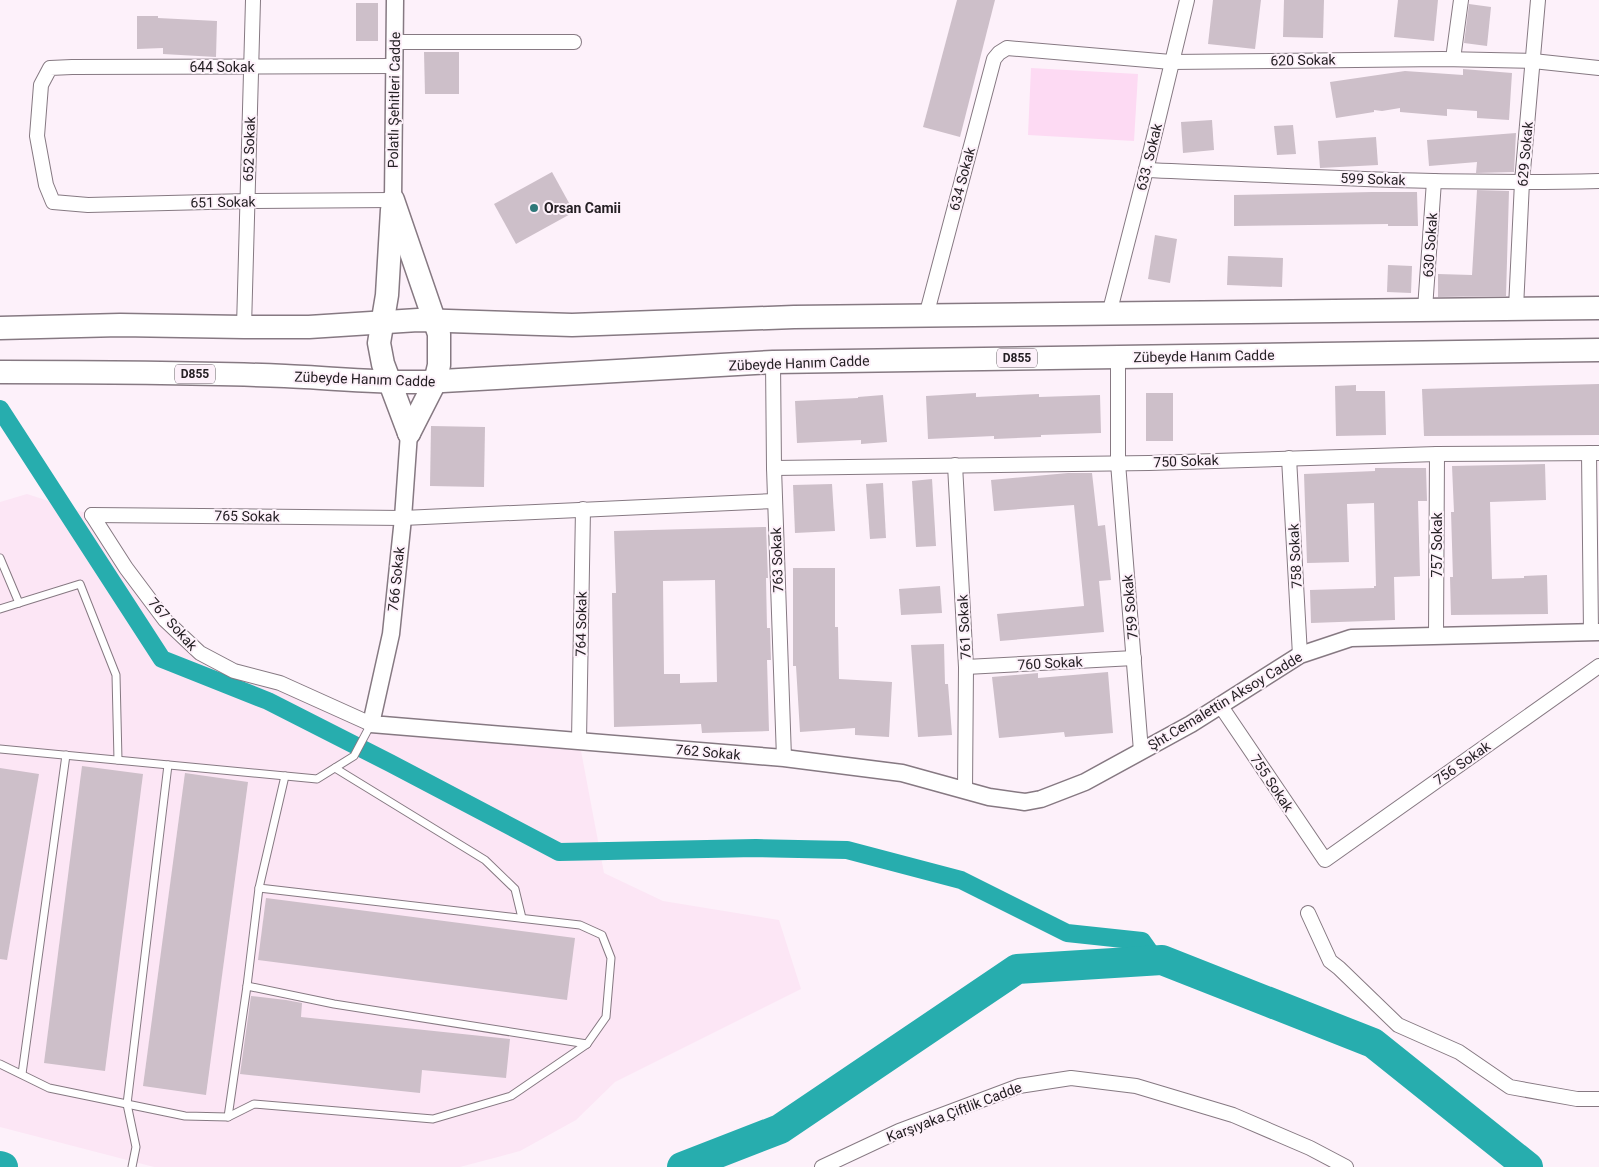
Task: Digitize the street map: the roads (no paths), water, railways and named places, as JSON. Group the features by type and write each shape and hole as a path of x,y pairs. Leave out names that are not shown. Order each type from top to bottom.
{"highway":[{"path":"393,200 439,334 440,353 435,382 409,433"},
{"path":"393,200 387,295 379,344 389,382 409,433"},
{"path":"0,328 120,324 244,328 309,327 436,321 572,325 794,318 1599,308"},
{"name":"Zübeyde Hanım Cadde","path":"0,372 143,372 285,376 389,382 435,382 773,362 1599,350"}],"street":[{"name":"652 Sokak","path":"244,328 253,0"},
{"name":"Polatlı Şehitleri Cadde","path":"393,200 395,0"},
{"name":"633. Sokak","path":"1108,314 1146,170 1187,0"},
{"path":"1453,59 1461,0"},
{"name":"629 Sokak","path":"1516,308 1522,182 1538,0"},
{"path":"395,42 574,42"},
{"name":"620 Sokak","path":"1007,48 1171,62 1453,59 1533,61 1599,68"},
{"name":"634 Sokak","path":"926,316 994,59 998,53 1007,48"},
{"name":"644 Sokak","path":"53,202 46,185 38,136 41,85 50,68 394,66"},
{"name":"599 Sokak","path":"1146,170 1434,181 1599,181"},
{"name":"630 Sokak","path":"1425,309 1434,181"},
{"name":"651 Sokak","path":"53,202 88,205 393,200"},
{"name":"759 Sokak","path":"1118,357 1118,463 1141,751"},
{"name":"763 Sokak","path":"773,362 774,468 784,758"},
{"name":"766 Sokak","path":"371,724 391,634 403,518 409,433"},
{"path":"1594,453 1595,632"},
{"name":"750 Sokak","path":"774,468 1118,463 1437,454 1594,453"},
{"name":"757 Sokak","path":"1436,636 1437,454"},
{"name":"758 Sokak","path":"1289,458 1300,655"},
{"name":"761 Sokak","path":"955,465 966,668 965,790"},
{"name":"765 Sokak","path":"92,515 403,518 775,500"},
{"name":"764 Sokak","path":"579,740 583,509"},
{"name":"767 Sokak","path":"92,515 126,568 166,620 200,653 234,671 280,683 371,724"},
{"name":"Şht.Cemalettin Aksoy Cadde","path":"1041,799 1085,782 1191,724 1300,655 1351,638 1595,632"},
{"name":"760 Sokak","path":"966,668 1134,658"},
{"name":"756 Sokak","path":"1325,860 1599,666"},
{"name":"755 Sokak","path":"1220,705 1325,860"},
{"name":"762 Sokak","path":"371,724 784,758 902,773 989,797 1024,802 1041,799"},
{"path":"1308,913 1330,961 1398,1025 1459,1052 1510,1087 1577,1100 1599,1099"},
{"name":"Karşıyaka Çiftlik Cadde","path":"822,1167 899,1131 1019,1086 1071,1078 1136,1086 1233,1115 1310,1148 1346,1167"}],"lane":[{"path":"0,558 19,603"},
{"path":"0,609 80,584 116,675 118,760"},
{"path":"0,749 317,780 354,756 371,724"},
{"path":"22,1074 66,755"},
{"path":"132,1167 136,1147 127,1104 168,765"},
{"path":"336,768 485,860 515,889 522,918"},
{"path":"228,1117 259,888 286,776"},
{"path":"0,1064 49,1088 184,1116 228,1117 254,1104 433,1119 511,1096 588,1044 606,1017 610,958 602,935 580,925 259,888"},
{"path":"247,986 334,1004 588,1044"}],"waterway":[{"path":"0,409 162,659 268,701 559,852 756,848 847,850 961,880 1067,933 1142,941 1156,961"},
{"path":"682,1167 780,1129 1017,969 1162,960 1373,1043 1528,1167"}],"place":[{"name":"Orsan Camii","path":"534,208"}]}
